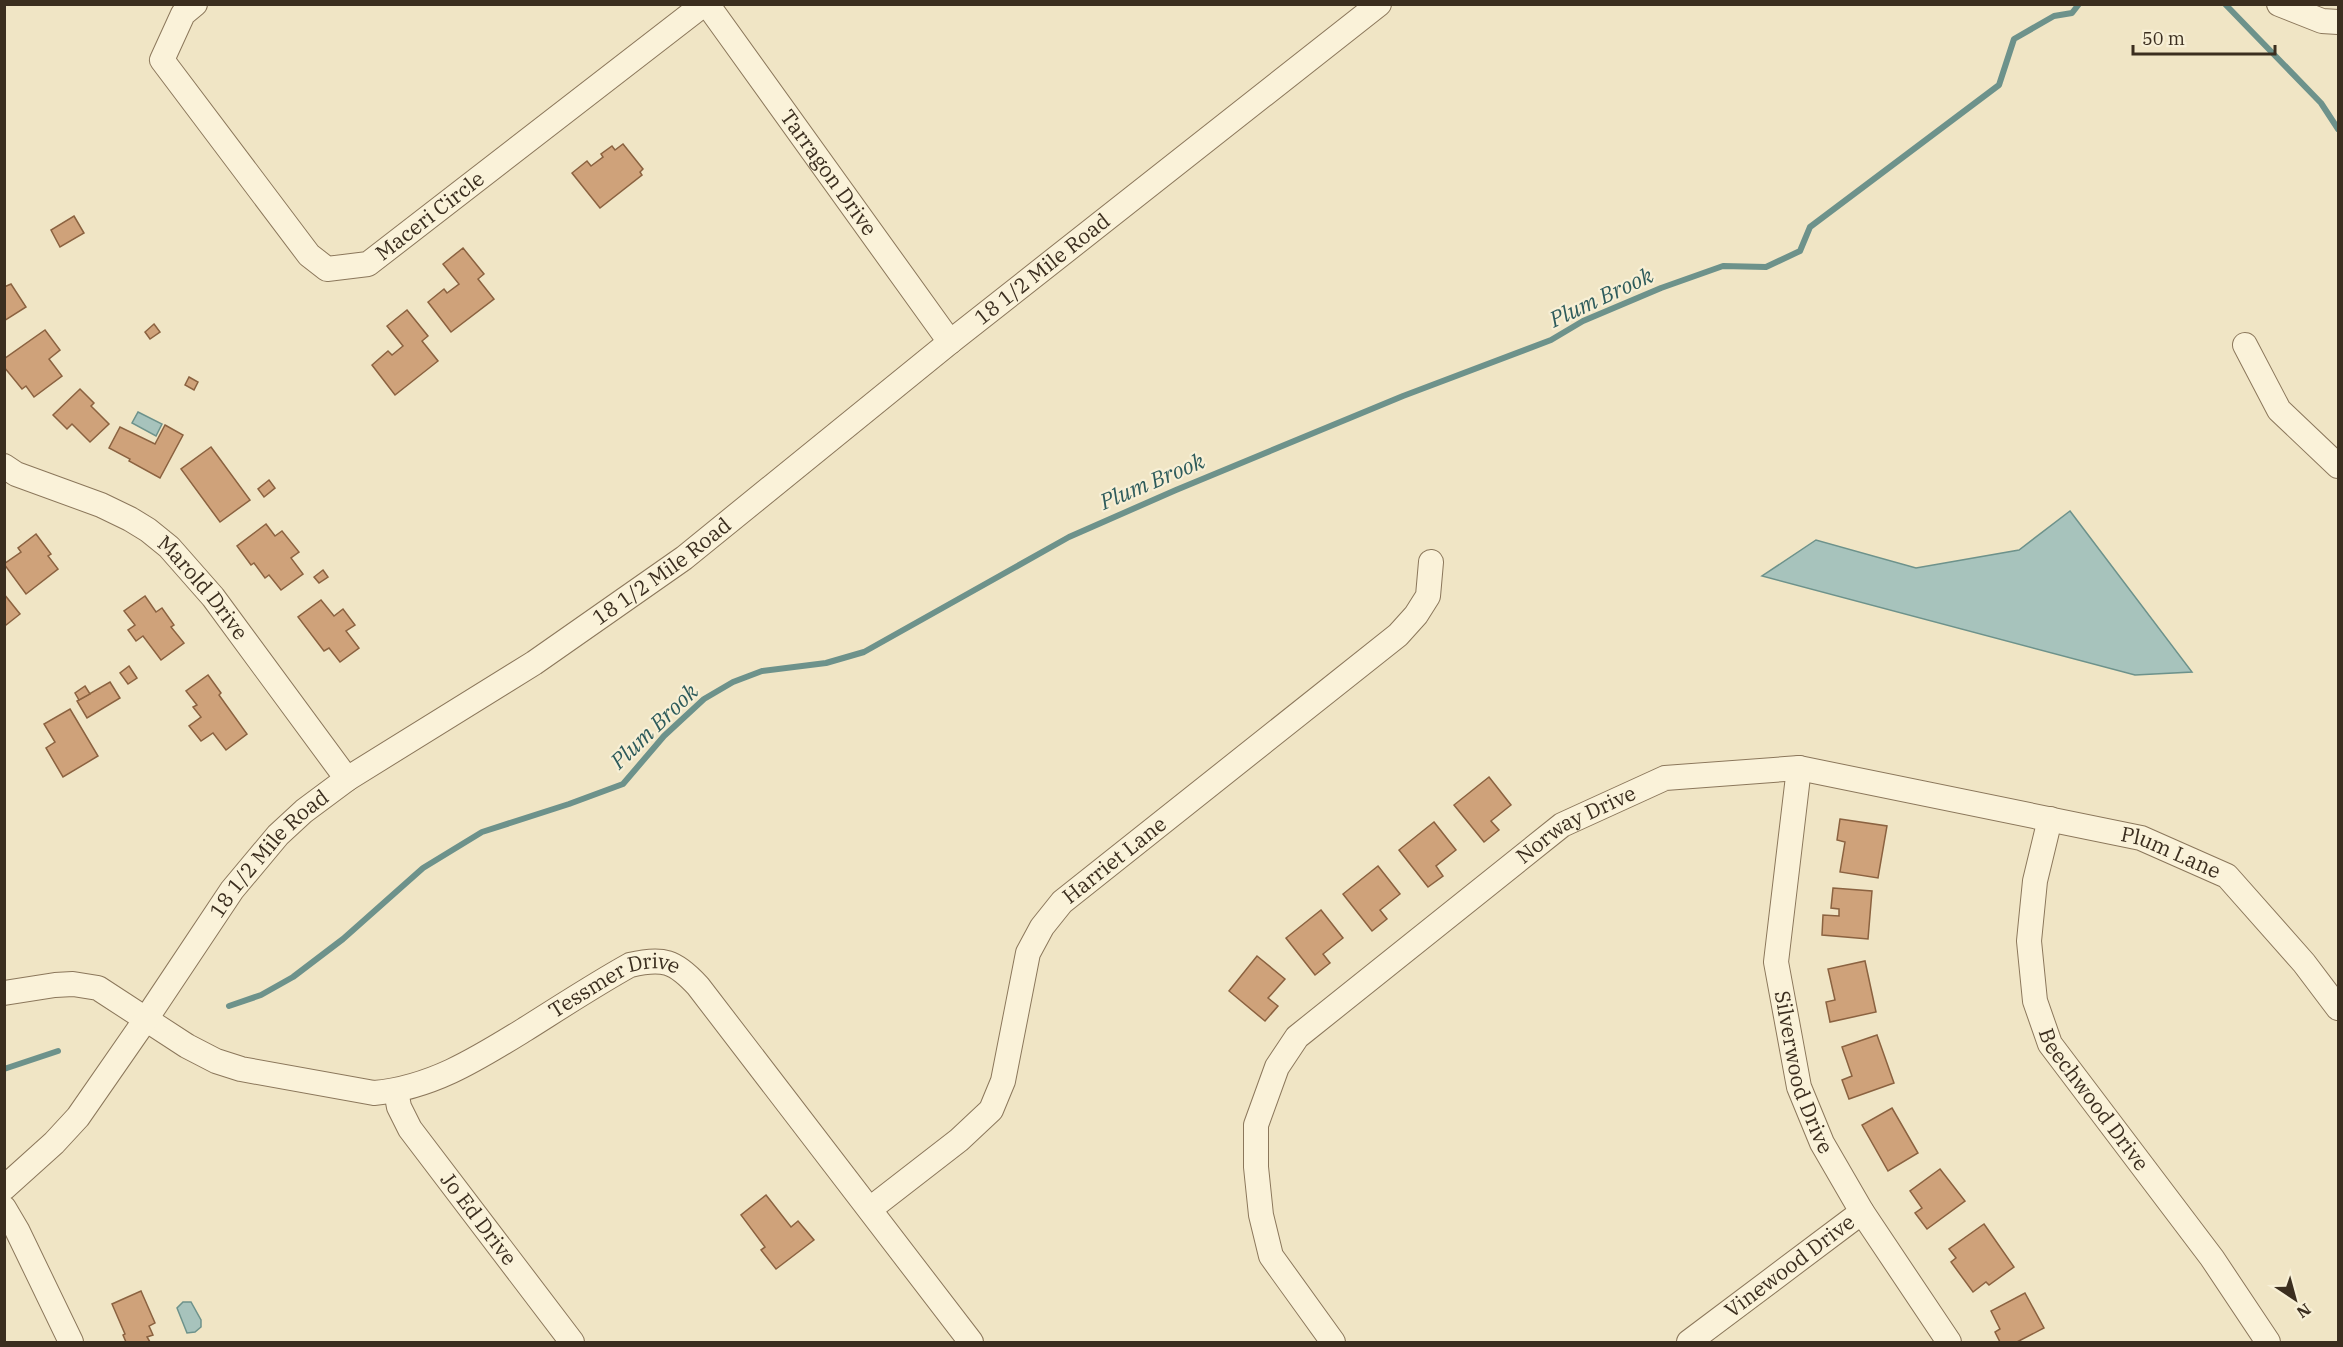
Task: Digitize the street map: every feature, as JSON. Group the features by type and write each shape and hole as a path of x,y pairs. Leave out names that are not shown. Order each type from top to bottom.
{"street":[{"name":"Maceri Circle","path":"195,4 183,14 162,60 309,255 327,269 368,264 705,4"},
{"name":"Tarragon Drive","path":"705,4 950,342"},
{"name":"18 1/2 Mile Road","path":"4,1188 54,1143 78,1117 146,1020 232,890 254,862 304,811 347,779 534,663 684,558 950,342 1379,4"},
{"path":"2280,5 2322,21 2338,22"},
{"path":"2245,345 2278,410 2338,466"},
{"name":"Marold Drive","path":"8,476 120,514 148,530 169,547 213,597 347,779"},
{"name":"Harriet Lane","path":"870,1209 959,1140 991,1110 1003,1081 1028,953 1042,927 1062,902 1398,635 1416,615 1428,596 1431,562"},
{"name":"Norway Drive","path":"1333,1342 1271,1256 1261,1215 1256,1167 1256,1125 1277,1067 1298,1037 1562,825 1665,778 1800,768 2050,819"},
{"name":"Silverwood Drive","path":"1800,768 1776,962 1799,1087 1822,1143 1862,1212 1949,1342"},
{"name":"Plum Lane","path":"2050,819 2141,838 2227,876 2304,963 2338,1008"},
{"name":"Beechwood Drive","path":"2050,819 2035,881 2029,942 2035,1000 2050,1044 2211,1258 2268,1342"},
{"name":"Tessmer Drive","path":"4,993 55,985 86,985 108,993 199,1053 241,1069 374,1094 396,1091 427,1082 465,1066 630,965 649,960 667,961 684,971 698,986 971,1342"},
{"name":"Jo Ed Drive","path":"396,1091 399,1107 410,1129 572,1342"},
{"path":"4,1208 71,1342"},
{"name":"Vinewood Drive","path":"1689,1342 1862,1212"}],"water":[{"path":"138,412 162,424 156,436 132,423"},
{"path":"2070,511 2192,672 2135,675 1762,576 1816,540 1916,568 2019,550"},
{"path":"183,1302 191,1302 201,1320 201,1327 195,1332 187,1333 177,1308"}],"building":[{"path":"623,144 643,169 640,172 642,175 600,208 572,173 587,161 591,166 612,146 615,150"},
{"path":"74,216 84,233 60,247 51,230"},
{"path":"463,248 484,274 478,279 494,299 451,332 428,302 444,289 447,293 459,284 443,264"},
{"path":"11,284 26,307 4,321 4,287"},
{"path":"407,310 428,336 422,341 438,361 395,395 372,365 388,351 392,355 403,346 387,326"},
{"path":"154,324 160,332 150,339 145,332"},
{"path":"45,330 60,350 49,359 62,376 34,397 26,386 22,389 4,367 4,359"},
{"path":"189,377 198,382 194,390 185,385"},
{"path":"80,389 94,403 91,406 109,424 90,442 72,424 67,429 53,415"},
{"path":"165,425 183,435 160,478 109,448 120,427 155,444"},
{"path":"211,447 250,500 220,522 181,469"},
{"path":"269,480 275,488 264,497 258,489"},
{"path":"266,524 275,536 282,531 299,552 291,558 303,574 281,590 269,575 265,578 254,563 251,565 237,546"},
{"path":"36,534 51,554 48,556 58,569 26,594 4,564 21,552 18,548"},
{"path":"323,570 328,577 319,583 314,577"},
{"path":"4,594 20,614 6,625 4,623"},
{"path":"145,596 156,612 162,608 174,625 171,627 184,643 161,660 143,636 136,641 128,630 135,625 124,611"},
{"path":"321,600 334,616 343,609 355,625 346,631 359,648 340,662 329,648 324,651 298,617"},
{"path":"129,666 137,678 128,684 120,673"},
{"path":"208,675 221,693 219,695 247,734 226,750 213,733 201,741 189,726 201,717 193,707 197,705 186,691"},
{"path":"110,682 120,698 87,718 77,701"},
{"path":"85,686 90,694 79,700 75,693"},
{"path":"70,709 98,756 63,777 46,748 55,742 44,724"},
{"path":"1489,777 1511,805 1491,821 1499,830 1484,842 1454,805"},
{"path":"1840,819 1887,826 1878,878 1840,872 1845,842 1837,840"},
{"path":"1434,822 1456,850 1436,866 1443,876 1428,887 1399,850"},
{"path":"1378,866 1400,894 1380,910 1387,919 1372,931 1343,894"},
{"path":"1833,888 1872,891 1868,939 1822,935 1823,915 1839,916 1839,909 1831,908"},
{"path":"1321,910 1343,938 1323,954 1330,963 1315,975 1286,938"},
{"path":"1257,956 1285,979 1268,998 1278,1006 1265,1021 1229,991"},
{"path":"1865,961 1876,1012 1830,1022 1826,1002 1835,1000 1828,969"},
{"path":"1877,1035 1894,1083 1849,1099 1842,1080 1852,1076 1842,1047"},
{"path":"1892,1108 1918,1153 1888,1171 1862,1125"},
{"path":"1940,1169 1965,1201 1927,1229 1915,1213 1922,1208 1910,1191"},
{"path":"766,1195 791,1227 798,1221 814,1240 776,1269 761,1250 765,1247 741,1215"},
{"path":"1984,1224 2014,1267 1989,1285 1986,1282 1973,1292 1951,1262 1956,1258 1949,1249"},
{"path":"141,1291 155,1323 149,1326 153,1335 147,1337 150,1342 126,1342 123,1335 125,1334 112,1304"},
{"path":"2025,1293 2044,1328 2017,1342 2000,1342 1995,1332 2000,1329 1991,1311"}],"waterway":[{"name":"Plum Brook","path":"229,1006 261,995 293,977 343,939 423,868 482,832 623,784 664,736 704,699 733,682 762,671 826,663 864,652 1069,537 1176,490 1403,396 1551,340 1583,321 1661,288 1723,266 1766,267 1800,251 1810,227 1999,85 2014,39 2054,16 2072,13 2079,4"},
{"path":"2225,4 2321,103 2338,129"},
{"name":"Plum Brook","path":"4,1069 58,1051"}]}
